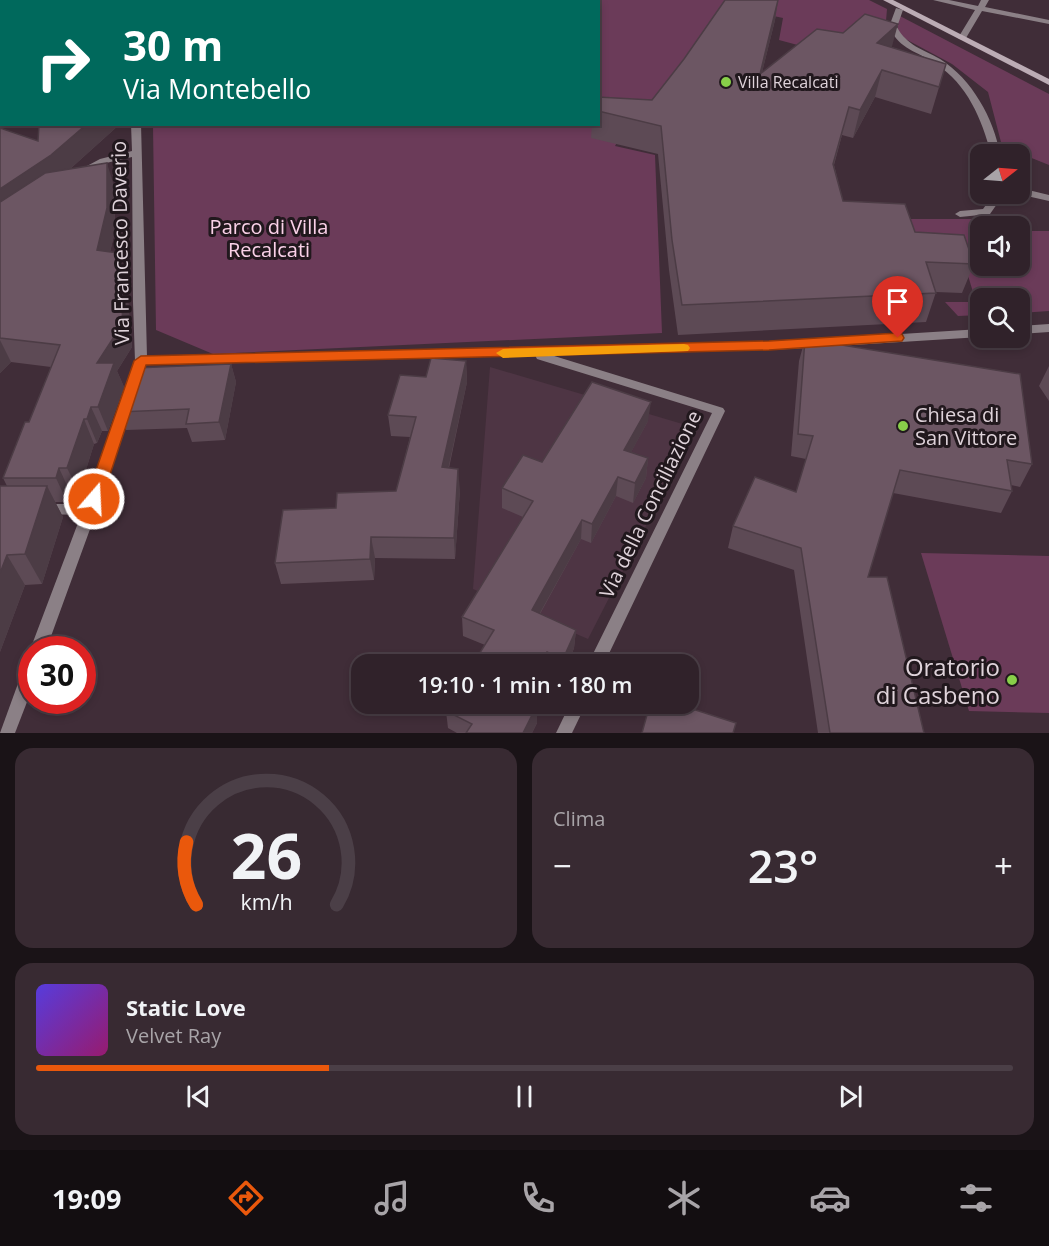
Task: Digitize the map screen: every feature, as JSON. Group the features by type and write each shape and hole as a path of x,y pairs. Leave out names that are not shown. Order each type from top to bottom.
{"street":[{"path":"887,0 1049,82"},
{"path":"937,0 1049,22"},
{"path":"962,38 982,9 985,0"},
{"path":"898,10 893,27 899,41 940,63 968,89 989,127 993,144"},
{"name":"Via Francesco Daverio","path":"136,126 138,310 141,361"},
{"path":"67,180 103,161 137,153"},
{"path":"1030,193 1049,198"},
{"path":"960,214 986,212 992,204"},
{"path":"1030,329 1049,328"},
{"path":"43,636 141,361 789,345 970,334"},
{"name":"Via della Conciliazione","path":"531,352 719,411 601,654"},
{"path":"33,509 89,510"},
{"path":"7,733 18,704"},
{"path":"564,733 573,714"}],"shaded area":[{"path":"490,367 696,428 588,639 473,589"}],"green space":[{"name":"Parco di Villa Recalcati","path":"600,0 869,0 887,9 886,21 831,54 779,40 783,18 727,6 644,125 629,121 615,146 655,155 662,333 213,354 156,330 153,126 600,126"},
{"path":"898,15 1049,94 1049,165 1030,157 1030,144 1001,144 988,92 952,64 898,35"},
{"path":"901,219 970,219 970,276 1030,276 1030,231 1049,231 1049,311 1030,312 1030,288 972,288 963,259 917,252"},
{"path":"945,302 970,302 970,315 958,316"},
{"path":"921,553 1049,556 1049,713 969,711"}],"building":[{"path":"725,0 778,0 760,74 817,29 843,33 865,14 898,24 877,43 946,64 939,87 882,70 860,110 849,107 833,164 843,201 905,204 915,232 964,235 970,252 970,264 926,262 936,293 682,305 672,240 661,126 600,111 600,97 652,100"},
{"path":"39,126 85,126 51,155 0,189 0,128 38,141"},
{"path":"107,163 107,208 97,250 118,253 123,323 97,363 114,363 98,407 91,407 87,419 84,419 67,468 59,468 56,478 3,478 25,422 29,422 60,345 0,338 0,202 45,173"},
{"path":"805,339 1020,374 1032,464 1007,460 1012,491 900,470 868,577 887,577 924,733 830,733 801,548 733,526 755,477 796,492 813,436 798,434"},
{"path":"431,358 466,361 442,467 458,469 454,538 371,537 370,559 275,563 283,510 336,508 337,493 396,491 416,417 388,415 400,375 426,377"},
{"path":"231,364 219,422 186,424 189,409 119,412 135,368"},
{"path":"592,382 651,402 624,450 648,458 635,483 618,477 592,524 582,520 532,610 576,630 565,654 547,652 546,654 479,654 494,630 462,617 533,501 502,488 523,455 542,462"},
{"path":"0,486 47,486 25,554 7,555 0,573"},
{"path":"699,711 736,723 733,733 642,733 647,714 699,714"},
{"path":"452,714 532,714 523,733 466,733 472,724"}],"slow traffic":[{"path":"503,353 684,348"}],"place":[{"name":"Villa Recalcati","path":"726,82"},
{"name":"Chiesa di San Vittore","path":"903,426"},
{"name":"Oratorio di Casbeno","path":"1012,680"}],"route":[{"path":"94,499 141,361 769,346 898,338"}]}
